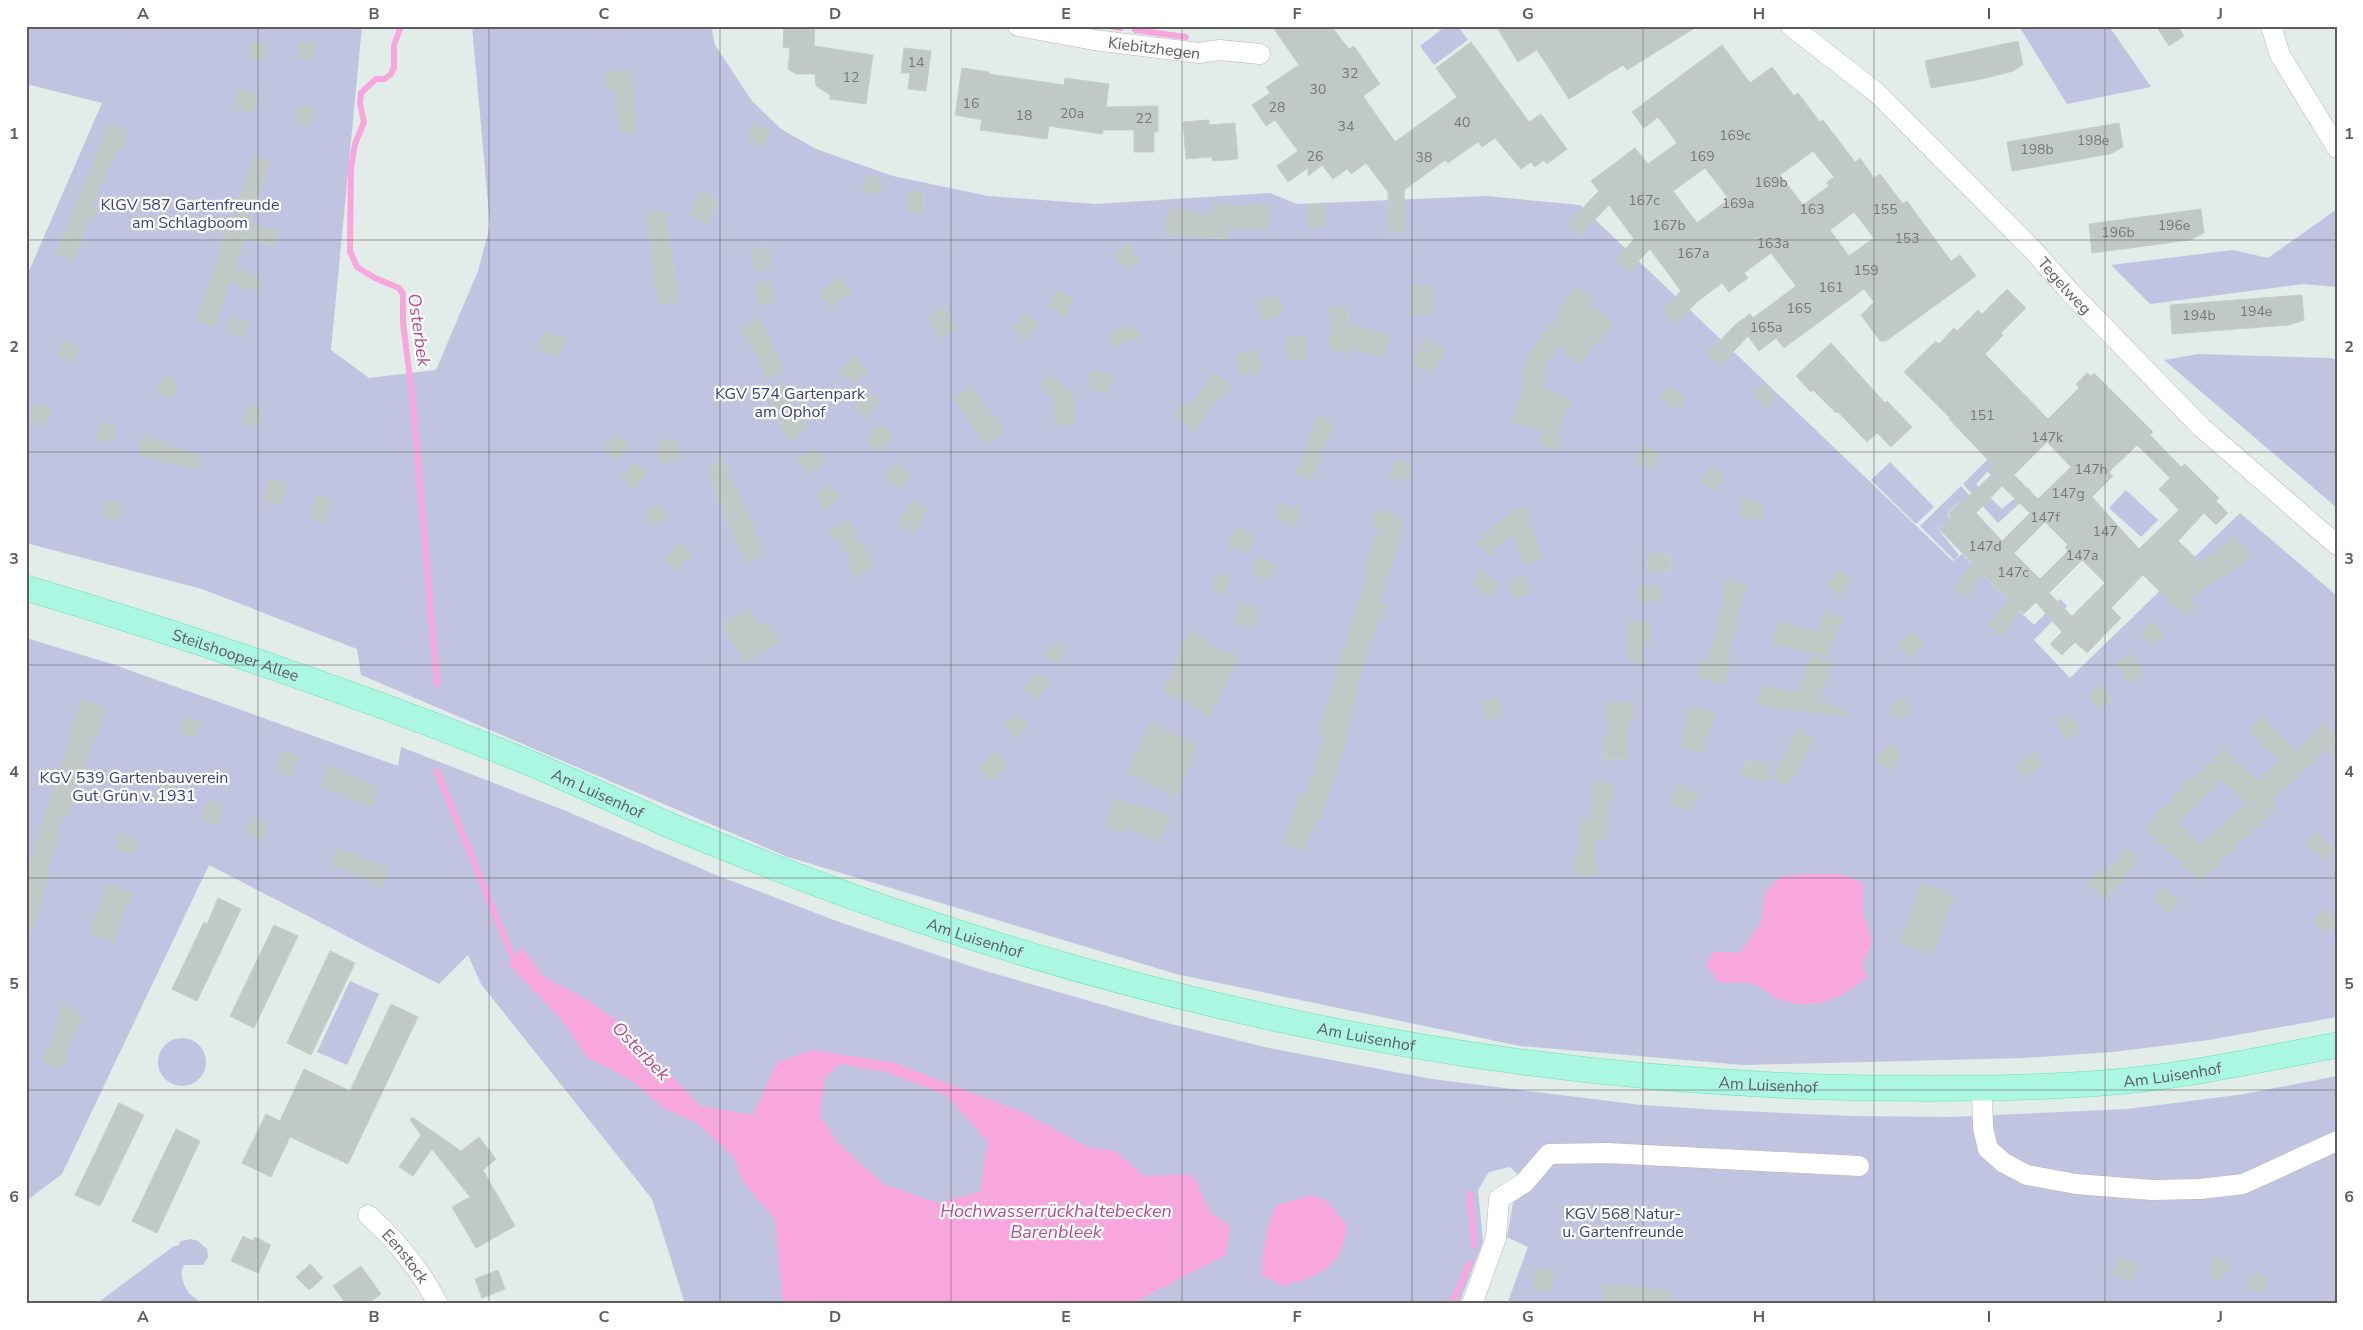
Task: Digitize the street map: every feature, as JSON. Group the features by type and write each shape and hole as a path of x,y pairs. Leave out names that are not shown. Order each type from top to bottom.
{"main road":[{"name":"Steilshooper Allee","path":"26,588 242,657 443,729"},
{"name":"Am Luisenhof","path":"443,729 522,760 674,826 858,898 946,929 1055,962 1246,1013 1360,1037 1477,1057 1680,1080 1805,1087 1982,1090 2092,1084 2190,1073 2337,1045"}],"street":[{"name":"Kiebitzhegen","path":"1018,26 1094,40 1199,53 1220,50 1260,54"},
{"name":"Tegelweg","path":"1791,26 1877,93 2034,250 2069,291 2200,427 2337,545"},
{"path":"2271,26 2280,55 2337,148"},
{"path":"1982,1090 1983,1128 1988,1149 2004,1163 2027,1175 2076,1184 2152,1190 2200,1189 2243,1184 2337,1141"},
{"path":"1472,1304 1496,1238 1500,1199 1524,1183 1549,1154 1607,1153 1859,1166"},
{"name":"Eenstock","path":"368,1214 396,1240 426,1281 438,1304"}],"green space":[{"path":"26,26 362,26 331,350 369,378 436,370 478,271 490,226 472,26 711,26 715,45 752,101 781,129 816,149 893,176 988,196 1096,204 1270,193 1297,204 1486,196 1580,205 1953,561 1962,554 2034,625 2060,599 2067,606 2034,640 2070,678 2240,513 2337,596 2337,1017 2209,1040 2113,1052 2023,1058 1744,1065 1520,1046 1176,974 788,857 361,675 357,649 202,589 26,543 26,270 29,271 102,103 26,84"},
{"path":"1446,26 1458,26 1468,40 1434,65 1420,46"},
{"path":"2019,26 2109,26 2151,87 2067,104"},
{"path":"2337,209 2337,287 2303,284 2150,304 2111,265 2233,250 2268,258"},
{"path":"2198,354 2331,358 2337,360 2337,508 2164,360"},
{"path":"1995,452 2001,458 1976,484 2002,509 2028,487 2032,492 1998,523 1963,484"},
{"path":"1890,462 1934,507 1916,524 1871,480"},
{"path":"1961,486 1979,506 1962,505 1959,502 1947,514 1950,518 1938,529 1959,555 1954,560 1920,526"},
{"path":"2126,490 2158,520 2141,537 2109,508"},
{"path":"26,638 112,664 398,766 401,747 566,811 721,877 842,923 982,970 1159,1021 1269,1048 1432,1079 1642,1105 1850,1116 1950,1117 2127,1109 2245,1094 2337,1076 2337,1304 1507,1304 1528,1247 1507,1237 1518,1175 1510,1167 1489,1172 1478,1190 1483,1242 1459,1304 685,1304 652,1199 481,984 468,955 439,984 209,865 62,1174 26,1201"},
{"path":"350,981 379,994 347,1065 317,1052"},
{"path":"182,1038 191,1040 199,1045 204,1053 206,1062 204,1071 199,1079 191,1084 182,1086 173,1084 165,1079 160,1071 158,1062 160,1053 165,1045 173,1040"},
{"path":"191,1239 198,1241 207,1249 208,1257 203,1265 185,1265 183,1268 182,1276 186,1289 198,1300 196,1304 96,1304 174,1246 178,1246 181,1241"}],"water":[{"path":"1841,874 1863,883 1863,912 1872,942 1862,965 1867,977 1847,992 1815,1004 1791,1003 1778,999 1751,984 1720,983 1706,966 1714,952 1740,952 1760,925 1765,892 1782,876"},
{"name":"Hochwasserrückhaltebecken Barenbleek","path":"521,947 544,977 583,997 623,1025 700,1106 753,1115 777,1062 813,1050 895,1063 1022,1112 1090,1148 1115,1151 1145,1176 1188,1174 1198,1182 1203,1199 1211,1213 1230,1226 1226,1255 1131,1304 783,1304 775,1219 742,1181 734,1157 695,1122 662,1107 634,1082 587,1057 562,1020 508,964 514,960","holes":["841,1064 885,1072 946,1095 988,1142 980,1192 938,1203 883,1184 839,1144 820,1116 825,1077"]},
{"path":"1311,1195 1326,1200 1347,1226 1343,1244 1337,1258 1324,1270 1308,1278 1283,1286 1262,1276 1267,1231 1277,1205"}],"building":[{"path":"784,26 815,26 814,46 873,55 866,104 830,99 830,95 816,86 815,74 796,74 788,69 790,48 783,47"},
{"path":"1272,26 1331,26 1349,49 1354,46 1380,84 1363,96 1395,142 1457,97 1436,68 1471,42 1529,122 1541,114 1567,149 1547,164 1544,160 1535,167 1531,162 1521,169 1495,138 1482,147 1478,142 1448,163 1445,160 1404,190 1405,232 1389,232 1388,192 1366,163 1351,174 1347,169 1333,179 1322,165 1308,176 1308,168 1288,182 1277,166 1298,151 1275,120 1266,126 1252,105 1270,93 1266,87 1299,65"},
{"path":"1496,26 1698,26 1627,70 1623,65 1569,99 1537,50 1518,62"},
{"path":"2156,26 2177,26 2184,36 2169,46"},
{"path":"2018,41 2023,65 2013,71 1982,79 1931,88 1925,61"},
{"path":"251,42 266,44 264,60 249,58"},
{"path":"299,42 315,44 313,59 297,57"},
{"path":"1722,45 1750,83 1772,67 1794,96 1798,93 1820,122 1823,120 1855,162 1860,158 1874,178 1880,174 1903,204 1907,201 1951,261 1960,255 1976,276 1886,341 1880,341 1861,315 1874,302 1864,289 1784,348 1776,338 1759,351 1748,336 1720,366 1707,354 1736,324 1750,314 1753,318 1796,286 1771,253 1744,273 1748,278 1729,292 1722,283 1697,302 1676,324 1662,310 1681,291 1650,249 1628,272 1615,260 1634,239 1609,205 1579,236 1567,224 1599,191 1591,181 1635,148 1648,164 1677,143 1658,117 1644,128 1632,112","holes":["1813,151 1834,177 1826,183 1829,186 1803,205 1780,175","1705,168 1729,199 1697,223 1673,191","1854,212 1874,238 1849,256 1830,230"]},
{"path":"904,48 931,51 926,91 908,89 910,73 901,73"},
{"path":"962,68 1064,85 1065,78 1109,84 1106,107 1158,106 1158,132 1154,132 1154,152 1134,152 1134,130 1103,130 1102,134 1049,126 1047,139 980,130 982,120 955,115"},
{"path":"632,71 636,131 620,133 616,90 608,90 607,72"},
{"path":"239,90 257,94 254,112 235,109"},
{"path":"299,105 314,108 310,126 295,123"},
{"path":"1209,120 1209,125 1235,123 1238,159 1212,161 1212,157 1186,159 1183,122"},
{"path":"754,123 770,130 764,146 747,140"},
{"path":"2119,123 2123,147 2110,154 2012,171 2007,142"},
{"path":"109,125 128,132 122,149 118,148 91,205 98,208 92,222 88,220 73,261 56,254"},
{"path":"254,156 270,162 249,222 278,231 273,246 244,238 235,268 262,278 258,290 251,290 229,282 215,327 197,320 222,249 220,249 225,233"},
{"path":"864,177 880,177 881,192 864,192"},
{"path":"702,191 719,201 706,224 689,214"},
{"path":"908,192 924,192 924,212 908,212"},
{"path":"1214,204 1248,207 1248,205 1268,205 1267,229 1228,228 1227,239 1166,234 1169,209 1213,214"},
{"path":"1308,205 1326,205 1326,227 1308,227"},
{"path":"2201,209 2204,233 2190,240 2092,253 2089,224"},
{"path":"666,211 677,302 658,304 647,214"},
{"path":"1128,243 1140,261 1126,270 1114,253"},
{"path":"766,246 773,266 757,271 751,251"},
{"path":"838,277 851,291 832,307 819,293"},
{"path":"771,281 775,301 759,305 755,285"},
{"path":"1411,285 1431,286 1430,315 1410,315"},
{"path":"1574,287 1592,296 1589,303 1614,323 1579,364 1559,345 1546,365 1542,387 1572,401 1556,433 1552,432 1563,437 1556,451 1538,443 1543,430 1512,423 1515,407 1518,408 1527,358 1549,324 1552,326"},
{"path":"2007,289 2026,308 2001,333 2003,335 1985,354 2048,419 2079,388 2076,384 2087,373 2091,376 2094,373 2153,432 2150,435 2181,467 2185,464 2219,498 2216,501 2228,513 2216,525 2204,513 2178,541 2201,563 2235,536 2251,557 2190,599 2196,608 2184,615 2143,575 2111,608 2121,618 2087,653 2075,642 2062,655 2050,644 2062,632 2036,602 2024,614 2020,610 2002,636 1989,627 2008,599 1983,574 1966,598 1953,590 1972,563 1939,529 1951,517 1948,514 1991,475 1988,472 1994,466 1904,372 1936,341 1939,344 1954,328 1957,331 1978,310 1982,314","holes":["2047,442 2071,467 2038,499 2014,475","2137,445 2170,478 2159,489 2179,510 2139,549 2092,497 2113,476 2109,472","2002,486 2030,513 2002,541 1976,513","2045,522 2068,545 2065,547 2068,551 2040,579 2014,553","2082,560 2105,583 2072,616 2049,593"]},
{"path":"1057,290 1072,297 1072,304 1065,316 1048,307"},
{"path":"1277,295 1284,313 1263,321 1256,303"},
{"path":"2302,295 2304,320 2289,325 2172,334 2170,305"},
{"path":"944,307 956,329 939,338 928,316"},
{"path":"1330,307 1348,307 1348,323 1390,336 1384,356 1377,356 1350,347 1350,353 1330,350"},
{"path":"1025,313 1039,323 1026,340 1013,330"},
{"path":"230,317 248,322 244,337 226,332"},
{"path":"758,317 768,331 766,333 785,370 767,379 759,364 762,362 740,329"},
{"path":"1126,326 1143,335 1115,347 1109,333"},
{"path":"545,331 566,340 558,357 537,348"},
{"path":"1305,336 1306,360 1287,360 1287,337"},
{"path":"1426,339 1444,349 1431,373 1412,363"},
{"path":"65,340 80,347 73,362 57,355"},
{"path":"1831,343 1885,403 1887,401 1912,427 1891,447 1877,433 1867,442 1838,412 1836,413 1813,390 1811,392 1796,376"},
{"path":"1258,351 1261,371 1239,374 1236,354"},
{"path":"854,356 867,369 853,384 840,372"},
{"path":"1092,370 1113,376 1107,394 1087,388"},
{"path":"1214,373 1232,387 1222,400 1219,397 1195,431 1174,415 1183,403 1189,407"},
{"path":"1050,374 1072,393 1074,424 1056,425 1055,400 1039,386"},
{"path":"163,377 177,382 172,398 157,393"},
{"path":"784,384 797,413 808,427 790,440 780,426 781,424 767,392"},
{"path":"1765,384 1775,395 1766,409 1753,395"},
{"path":"971,386 1005,431 986,445 954,398"},
{"path":"1669,386 1685,397 1676,410 1660,399"},
{"path":"867,392 880,400 868,419 855,410"},
{"path":"36,403 52,408 45,426 30,420"},
{"path":"248,405 263,410 257,428 242,422"},
{"path":"1318,415 1334,421 1310,481 1296,474"},
{"path":"101,422 116,427 110,443 95,437"},
{"path":"879,424 894,435 881,453 866,442"},
{"path":"616,434 630,444 617,460 604,450"},
{"path":"143,436 200,455 196,470 138,454"},
{"path":"675,439 679,460 661,463 658,442"},
{"path":"1642,445 1660,453 1653,469 1635,461"},
{"path":"814,447 825,460 808,474 798,460"},
{"path":"1395,460 1411,464 1406,481 1390,477"},
{"path":"723,461 765,553 746,562 721,507 707,468"},
{"path":"895,462 911,472 900,489 884,480"},
{"path":"634,463 647,472 635,489 622,479"},
{"path":"1711,467 1725,476 1715,491 1701,482"},
{"path":"270,479 287,483 281,505 264,501"},
{"path":"827,484 839,496 826,509 815,497"},
{"path":"317,495 331,499 324,523 310,518"},
{"path":"1743,499 1763,502 1760,520 1740,516"},
{"path":"108,500 123,505 118,521 103,517"},
{"path":"913,500 928,510 913,532 898,523"},
{"path":"656,503 668,513 656,527 644,518"},
{"path":"1281,503 1301,511 1295,526 1276,519"},
{"path":"1524,507 1541,558 1523,564 1512,533 1489,555 1477,543 1511,511"},
{"path":"1376,509 1405,519 1379,602 1386,604 1382,620 1378,619 1357,683 1359,684 1345,742 1320,819 1316,818 1304,850 1283,843 1300,793 1307,795 1325,736 1318,734 1368,570 1365,569 1379,527 1371,524"},
{"path":"846,520 855,533 853,535 875,564 857,578 847,565 852,561 830,531"},
{"path":"1236,528 1254,534 1247,553 1229,546"},
{"path":"680,543 692,555 676,571 664,560"},
{"path":"1648,554 1671,554 1671,572 1648,572"},
{"path":"1258,556 1276,564 1269,580 1252,573"},
{"path":"1837,570 1851,578 1841,595 1827,586"},
{"path":"1482,571 1499,584 1489,597 1472,584"},
{"path":"1217,573 1231,580 1223,594 1210,587"},
{"path":"1525,576 1530,593 1513,598 1508,581"},
{"path":"1726,579 1746,584 1725,666 1728,666 1725,683 1698,677 1702,660 1708,662 1724,600 1721,599"},
{"path":"1660,585 1661,601 1638,602 1638,586"},
{"path":"1241,603 1258,610 1250,628 1233,621"},
{"path":"749,609 759,626 767,621 781,641 746,663 722,625"},
{"path":"1825,612 1842,619 1827,656 1773,643 1778,622 1817,632"},
{"path":"1650,622 1651,641 1643,641 1644,665 1629,661 1627,623"},
{"path":"2155,622 2164,636 2150,645 2141,632"},
{"path":"1190,631 1209,640 1207,643 1238,657 1210,716 1194,708 1196,705 1164,692 1178,661 1176,660"},
{"path":"1912,632 1924,644 1911,657 1898,645"},
{"path":"1056,641 1067,650 1056,664 1044,654"},
{"path":"2132,653 2144,674 2128,683 2116,662"},
{"path":"1812,655 1832,662 1820,699 1851,715 1851,717 1759,705 1761,687 1799,692"},
{"path":"1037,673 1049,683 1036,700 1023,689"},
{"path":"2102,685 2113,701 2099,710 2088,694"},
{"path":"1900,697 1912,709 1900,720 1889,709"},
{"path":"82,699 107,708 93,740 68,815 64,813 45,875 49,876 30,934 26,933 26,877"},
{"path":"1498,699 1502,717 1487,720 1482,703"},
{"path":"1632,702 1633,719 1628,720 1627,759 1602,759 1603,737 1608,737 1606,704"},
{"path":"1689,706 1714,714 1702,752 1682,747"},
{"path":"1018,714 1028,727 1015,738 1005,724"},
{"path":"2070,714 2080,732 2067,740 2056,722"},
{"path":"185,717 200,722 194,737 179,732"},
{"path":"2262,717 2296,752 2323,723 2337,735 2337,758 2327,749 2271,800 2278,806 2200,882 2144,828 2182,790 2180,787 2191,777 2194,779 2224,749 2257,781 2279,761 2248,730","holes":["2222,779 2247,803 2200,845 2178,823"]},
{"path":"1151,722 1197,746 1176,797 1126,773"},
{"path":"1798,730 1813,738 1789,785 1773,778"},
{"path":"1889,744 1902,754 1889,770 1876,760"},
{"path":"283,751 299,757 292,777 275,771"},
{"path":"994,751 1008,763 993,781 979,769"},
{"path":"2035,752 2043,766 2025,777 2016,764"},
{"path":"1746,760 1771,765 1768,781 1742,775"},
{"path":"329,766 379,788 371,807 320,785"},
{"path":"161,780 175,786 168,805 154,799"},
{"path":"1594,782 1614,784 1612,802 1608,802 1607,839 1595,838 1597,875 1574,876 1573,857 1579,857 1580,819 1591,819"},
{"path":"1677,785 1698,792 1692,811 1671,804"},
{"path":"1114,799 1169,815 1159,841 1124,828 1123,832 1105,827"},
{"path":"208,800 223,805 217,825 202,820"},
{"path":"252,816 268,823 262,840 245,833"},
{"path":"2316,831 2335,849 2324,860 2305,843"},
{"path":"119,834 137,840 133,855 115,849"},
{"path":"338,848 389,869 382,887 331,864"},
{"path":"2127,848 2138,859 2107,899 2088,884 2099,870 2105,875"},
{"path":"108,883 132,893 113,942 89,934"},
{"path":"1921,884 1954,895 1933,954 1900,943"},
{"path":"2164,887 2178,902 2167,913 2153,898"},
{"path":"218,898 241,909 197,1001 172,989 204,922 207,924"},
{"path":"2324,909 2337,920 2327,934 2313,922"},
{"path":"274,925 298,936 254,1028 230,1016"},
{"path":"330,951 355,963 311,1055 287,1043"},
{"path":"391,1004 418,1017 348,1164 290,1137 271,1177 242,1163 266,1114 280,1121 304,1069 350,1091"},
{"path":"63,1005 83,1014 59,1070 41,1060 61,1022 56,1020"},
{"path":"119,1103 144,1115 100,1206 75,1195"},
{"path":"412,1117 461,1151 479,1137 496,1159 483,1170 515,1226 476,1248 452,1207 470,1197 432,1149 413,1176 399,1167 421,1135 410,1120"},
{"path":"176,1129 200,1141 157,1233 132,1221"},
{"path":"243,1236 253,1241 255,1237 271,1245 258,1273 231,1261"},
{"path":"2121,1256 2138,1265 2130,1282 2112,1274"},
{"path":"2217,1257 2230,1266 2220,1280 2207,1272"},
{"path":"310,1264 323,1278 309,1290 296,1277"},
{"path":"361,1266 381,1294 367,1304 346,1304 333,1286"},
{"path":"498,1270 505,1289 482,1298 475,1279"},
{"path":"1536,1270 1553,1271 1551,1290 1534,1289"},
{"path":"2256,1271 2269,1281 2260,1294 2246,1284"},
{"path":"1604,1284 1672,1292 1672,1304 1602,1304"}],"waterway":[{"name":"Osterbek","path":"401,26 394,45 394,67 391,74 385,79 376,79 361,93 360,103 364,122 355,144 351,168 350,251 357,267 375,278 399,288 403,294 403,323 412,394 437,684"},
{"path":"1109,26 1121,28"},
{"path":"1135,30 1186,37"},
{"name":"Osterbek","path":"437,771 510,951 514,960 520,965"},
{"path":"1470,1194 1474,1245"},
{"path":"1451,1304 1470,1263"}],"park label":[{"name":"KlGV 587 Gartenfreunde am Schlagboom","path":"190,213"},
{"name":"KGV 574 Gartenpark am Ophof","path":"790,402"},
{"name":"KGV 539 Gartenbauverein Gut Grün v. 1931","path":"134,786"},
{"name":"KGV 568 Natur- u. Gartenfreunde","path":"1623,1222"}]}
